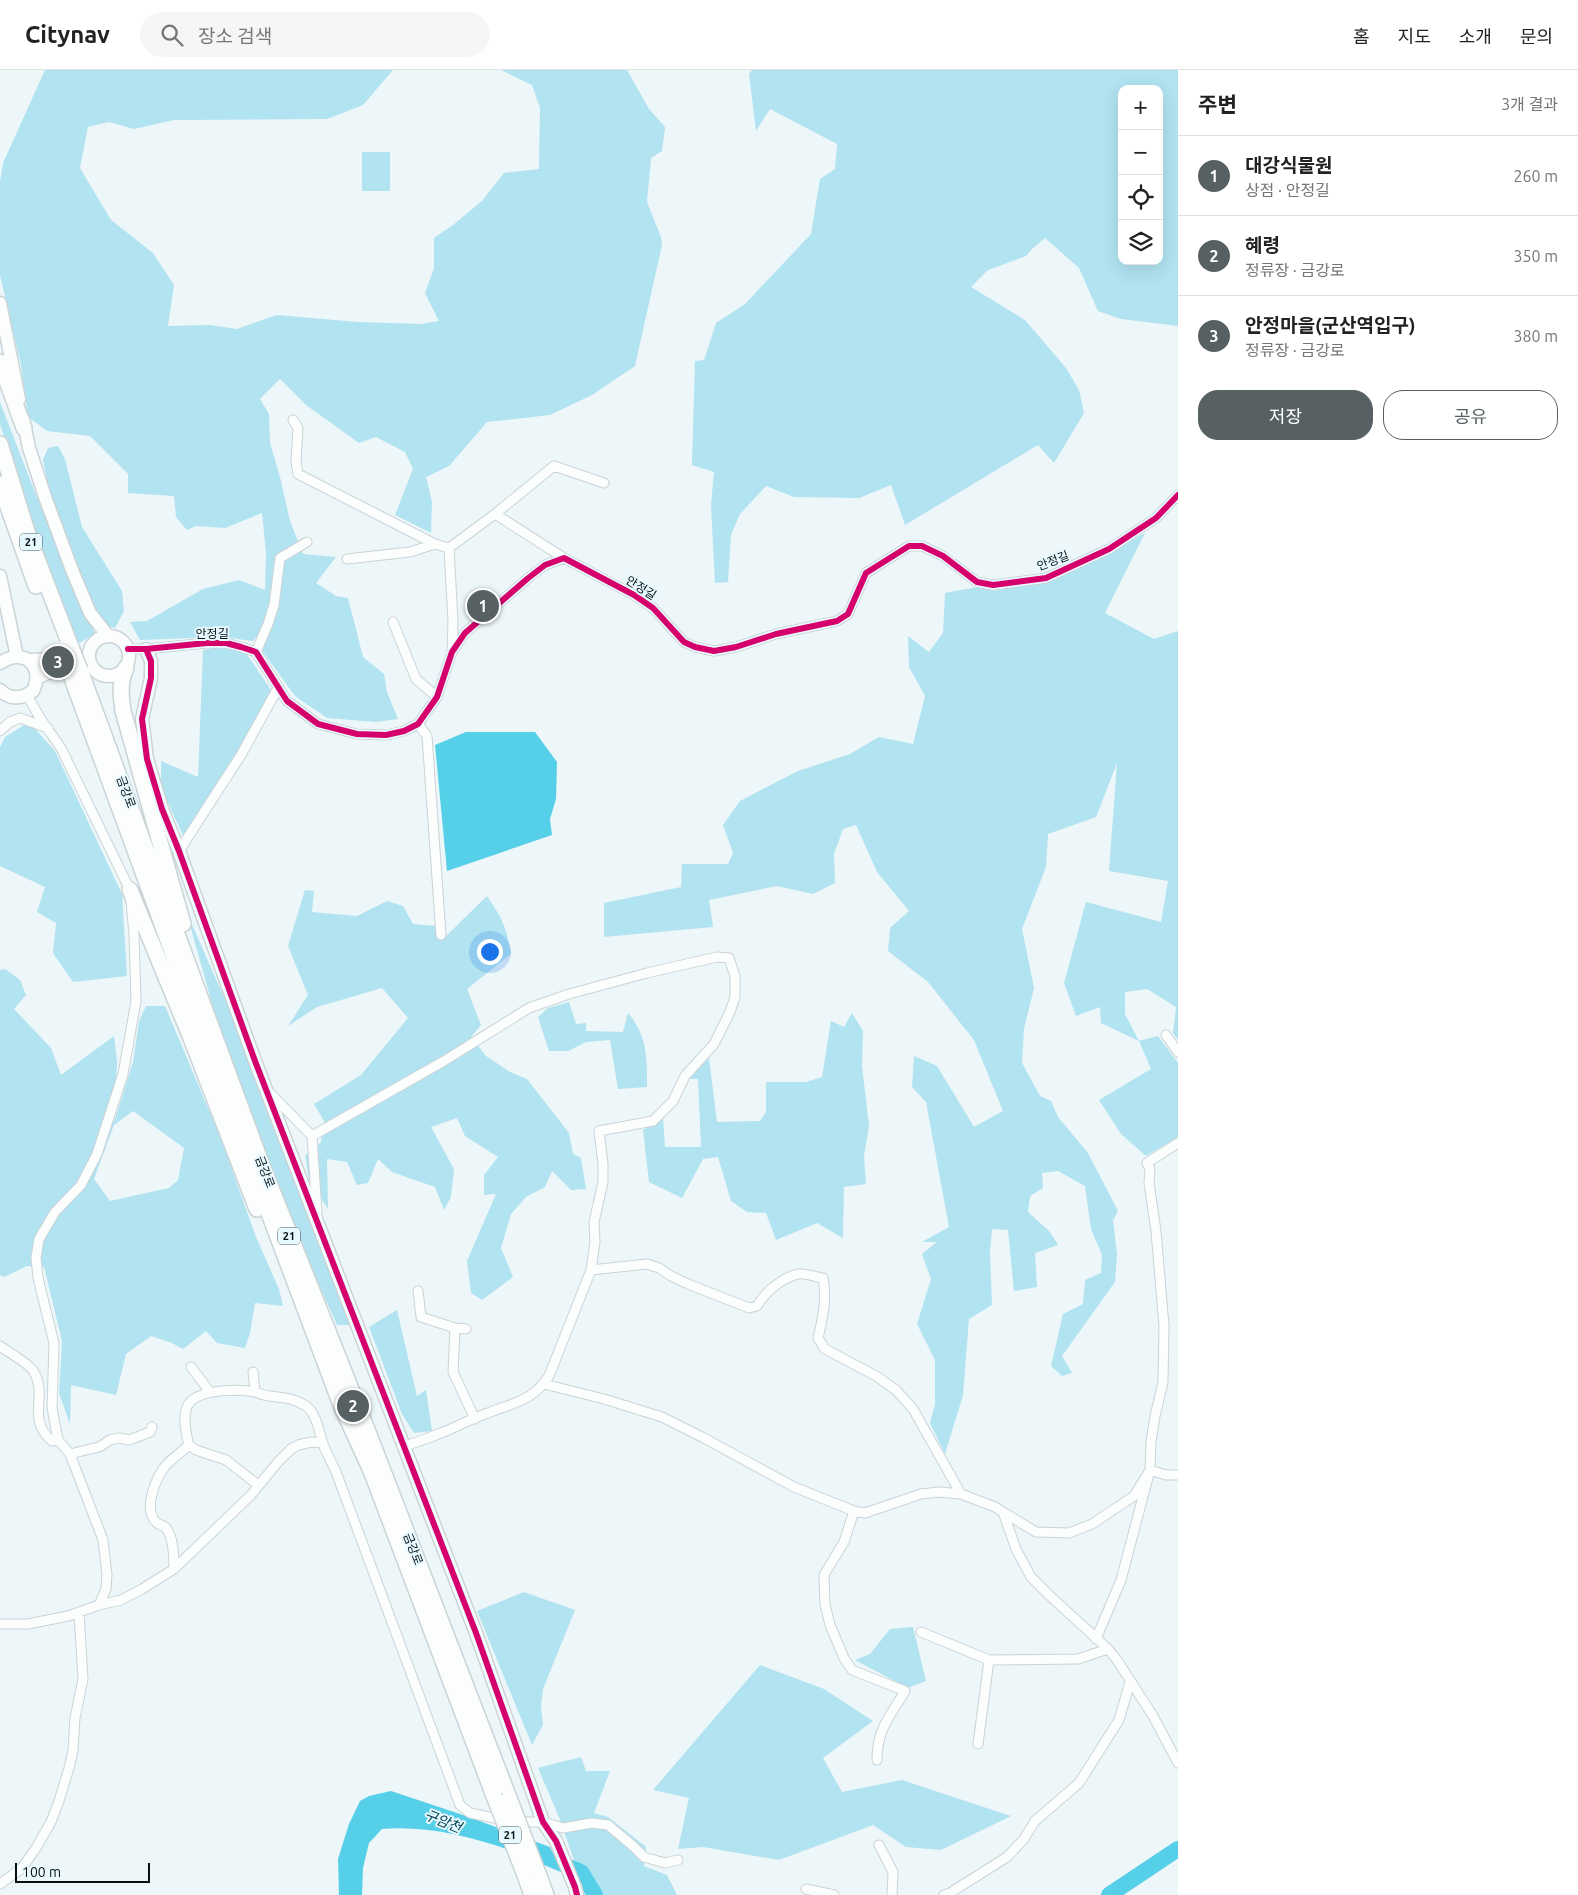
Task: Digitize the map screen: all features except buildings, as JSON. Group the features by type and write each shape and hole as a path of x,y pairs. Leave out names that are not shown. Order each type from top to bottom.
{"highway":[{"path":"0,362 24,428"},
{"name":"금강로","path":"0,444 63,639"},
{"name":"금강로","path":"0,484 25,558 63,639 80,669 284,1222 368,1432 501,1797"},
{"path":"126,668 121,678 120,691 123,711 214,1034"},
{"name":"금강로","path":"80,669 232,1115 342,1405 372,1473 532,1875 546,1895"},
{"path":"130,890 191,1038 318,1366 342,1405"},
{"name":"금강로","path":"532,1875 532,1895"}],"street":[{"path":"0,303 24,428 45,497 90,613 108,636 120,640 128,649 129,656 126,668 121,673 108,676 80,669 48,673 37,678"},
{"path":"293,420 298,428 296,462 298,474 435,544 448,548"},
{"path":"448,548 495,514 554,466 604,483"},
{"name":"안정길","path":"495,514 564,558 634,595 653,608 684,642 695,647 714,650 736,647 776,634 837,621 848,614 866,574 909,546 922,546 943,556 977,582 993,585 1046,578 1109,549 1156,518 1178,495"},
{"path":"307,542 280,558 274,605 256,652 287,701 318,724 357,734 386,735 404,731 418,724 437,697 452,652 464,633 545,565 564,558"},
{"path":"348,559 410,552 435,544"},
{"path":"448,548 453,621 452,652"},
{"path":"0,576 23,658 36,671 37,678 32,691 27,695 13,698 0,690"},
{"path":"393,622 416,679 437,697"},
{"path":"80,669 96,641 108,636"},
{"name":"안정길","path":"128,649 146,650 207,643 226,643 256,652"},
{"path":"146,650 150,661 151,678 142,719 147,759 162,808 266,1089 476,1633 542,1822 556,1841 576,1891"},
{"path":"0,663 9,658 56,659 89,652"},
{"path":"179,851 241,755 278,688"},
{"path":"27,695 61,748 130,890 134,935 136,1001 123,1074 97,1154 82,1185 55,1212 39,1239 36,1258 38,1278 54,1343 52,1408 58,1440 70,1454 103,1540 108,1575 106,1589 99,1605"},
{"path":"0,730 10,722 20,718 48,728"},
{"path":"418,724 427,736 441,936"},
{"path":"312,1136 444,1061 529,1008 569,994 647,973 717,957 729,958 735,976 735,997 730,1012 714,1044 686,1076 673,1101 653,1120 599,1131 603,1182 594,1222 595,1242 591,1270 550,1376 529,1398 405,1446"},
{"path":"1166,1035 1178,1052"},
{"path":"266,1089 312,1136 318,1224"},
{"path":"1096,1639 1121,1580 1150,1470 1154,1416 1163,1382 1164,1326 1156,1231 1149,1183 1150,1169 1147,1163 1178,1143"},
{"path":"591,1270 647,1264 659,1268 688,1284 749,1308 757,1306 763,1295 770,1289 800,1274 823,1278 826,1291 825,1310 818,1338 826,1350 876,1376 896,1390 913,1409 961,1494"},
{"path":"418,1291 421,1317 466,1330"},
{"path":"455,1328 453,1372 475,1419"},
{"path":"0,1346 34,1370 39,1389 37,1415 39,1422 48,1438 52,1441 58,1440"},
{"path":"191,1367 210,1392"},
{"path":"253,1372 255,1392"},
{"path":"544,1384 662,1417 794,1487 854,1511 865,1513 921,1494 940,1492 961,1494 995,1507 1036,1532 1070,1533 1092,1524 1134,1496 1150,1470"},
{"path":"258,1485 226,1460 196,1450 189,1445 186,1434 188,1406 191,1401 210,1392 255,1392 268,1396 284,1397 308,1407 316,1419 323,1443 336,1472 460,1806 470,1814 513,1822 542,1822 563,1828 592,1823 608,1826 644,1857 665,1863 678,1860"},
{"path":"70,1454 98,1447 110,1440 119,1438 129,1440 150,1432 152,1427"},
{"path":"0,1624 28,1624 78,1614 99,1605 121,1600 142,1589 174,1569 251,1495 291,1449 298,1445 312,1442 323,1443"},
{"path":"174,1569 174,1555 170,1535 165,1528 155,1522 152,1516 150,1501 163,1468 189,1445"},
{"path":"1150,1470 1166,1476 1178,1475"},
{"path":"854,1511 844,1542 824,1575 825,1604 844,1658 852,1670 904,1691 883,1725 877,1748 877,1760"},
{"path":"1003,1512 1016,1549 1031,1577 1108,1649 1153,1716 1178,1763"},
{"path":"0,1884 22,1868 51,1822 60,1801 69,1768 75,1718 83,1678 78,1614"},
{"path":"921,1632 989,1660 1078,1659 1108,1649"},
{"path":"978,1744 989,1660"},
{"path":"944,1895 1007,1857 1024,1838 1034,1821 1079,1783 1119,1720 1130,1682"},
{"path":"879,1844 893,1872 892,1895"},
{"path":"806,1890 834,1895"}],"shaded area":[{"path":"45,70 393,70 363,105 327,119 174,120 134,129 109,122 88,127 80,168 111,220 153,253 174,285 168,326 210,325 237,329 277,315 358,322 421,324 439,321 425,293 434,268 434,238 482,201 504,173 539,169 540,108 532,85 501,70 627,70 649,109 665,127 662,151 651,158 647,202 661,237 662,245 635,366 592,395 550,415 487,422 449,466 426,477 432,502 431,533 395,515 413,469 405,452 376,437 359,443 306,405 280,379 260,399 269,414 270,443 290,521 303,554 336,557 316,583 336,596 348,598 363,657 384,674 387,692 398,719 376,722 327,718 295,696 263,652 262,630 253,641 221,637 140,640 130,622 147,621 203,589 239,580 265,590 266,553 262,513 225,528 196,526 187,530 176,517 174,496 128,493 128,474 90,436 47,431 28,417 21,365 0,275 0,182 3,163"},
{"path":"752,70 1178,70 1178,326 1121,319 1098,311 1079,268 1045,238 1026,256 988,270 971,287 1025,320 1066,368 1079,390 1084,413 1054,463 1038,445 905,525 891,485 859,498 794,497 766,486 740,514 731,535 728,582 715,583 711,505 714,472 692,465 695,361 704,360 716,323 745,304 811,234 820,179 835,169 837,144 770,109 756,131 749,74"},
{"path":"362,152 390,152 390,191 362,191"},
{"path":"0,402 36,495 95,634 79,643 41,555 0,424"},
{"path":"58,446 65,459 82,527 122,591 124,611 115,628 103,625 87,591 48,486 43,460 48,448"},
{"path":"1145,533 1105,613 1154,639 1178,631 1178,1040 1173,1033 1176,1007 1147,989 1125,992 1125,1014 1139,1041 1101,1023 1100,1007 1076,1016 1064,983 1086,902 1161,922 1168,881 1109,871 1117,763 1096,817 1048,834 1046,867 1022,929 1034,988 1024,1029 1022,1063 1040,1096 1051,1101 1058,1117 1088,1153 1118,1211 1113,1220 1117,1254 1115,1282 1062,1356 1072,1373 1062,1376 1051,1366 1063,1314 1083,1304 1085,1280 1101,1273 1102,1255 1091,1229 1085,1186 1058,1171 1042,1173 1043,1188 1030,1196 1028,1212 1050,1232 1058,1245 1035,1253 1037,1287 1014,1291 1008,1230 992,1229 990,1252 992,1305 969,1319 963,1395 945,1454 930,1423 935,1405 935,1360 917,1324 931,1279 922,1254 937,1242 922,1242 949,1227 926,1102 912,1087 914,1056 937,1066 974,1127 1003,1111 974,1040 928,982 888,951 890,928 909,911 877,872 856,825 843,829 834,854 835,883 813,894 777,886 709,900 713,927 604,937 604,903 681,887 682,864 728,864 733,853 723,825 740,801 798,771 850,754 879,737 913,744 925,696 909,667 908,636 929,652 943,633 945,593 983,586 994,591 1063,575"},
{"path":"223,646 246,653 271,690 220,783 184,838 161,787 161,761 198,777 203,650"},
{"path":"29,722 55,751 122,894 127,976 73,982 53,953 56,923 37,912 45,887 0,866 0,747 5,737"},
{"path":"305,890 314,891 312,912 357,916 387,901 403,906 413,924 436,926 441,941 487,896 503,924 511,954 467,989 481,1025 471,1037 486,1056 510,1072 527,1079 569,1133 573,1154 581,1158 586,1189 571,1190 552,1171 545,1187 526,1197 511,1214 501,1248 513,1277 482,1300 471,1293 467,1261 496,1194 484,1195 484,1175 498,1157 465,1136 457,1118 431,1127 454,1169 451,1197 444,1210 435,1187 392,1172 378,1159 368,1183 357,1185 347,1162 327,1159 328,1209 309,1179 305,1156 321,1142 324,1121 314,1104 361,1075 408,1018 382,988 317,1007 288,1026 308,995 288,946"},
{"path":"186,911 231,1013 267,1111 352,1325 337,1325 296,1233 224,1046"},
{"path":"5,969 20,980 26,995 14,1009 51,1048 61,1075 114,1036 117,1061 114,1122 133,1062 139,1021 146,1006 165,1006 221,1139 256,1237 279,1289 283,1306 255,1303 250,1333 245,1348 217,1343 206,1331 183,1349 151,1336 126,1354 116,1395 71,1385 70,1424 59,1393 62,1341 44,1267 27,1266 4,1277 0,1275 0,970","holes":["133,1111 184,1148 178,1180 169,1188 110,1201 94,1179 114,1125"]},
{"path":"569,1002 576,1024 586,1023 586,1031 623,1032 628,1013 635,1022 643,1039 647,1087 618,1089 610,1040 586,1042 568,1051 549,1051 538,1017 548,1008"},
{"path":"852,1013 863,1031 862,1066 869,1126 864,1156 866,1184 844,1187 843,1238 817,1223 776,1240 766,1213 747,1212 731,1201 718,1157 703,1159 682,1198 649,1182 643,1130 663,1118 665,1147 701,1147 698,1079 687,1079 709,1058 717,1122 760,1121 766,1112 766,1082 806,1082 822,1077 831,1021 844,1027"},
{"path":"1158,1036 1178,1063 1178,1137 1146,1156 1121,1134 1099,1100 1151,1069 1139,1041"},
{"path":"397,1310 417,1396 426,1390 432,1431 414,1433 402,1414 369,1327"},
{"path":"524,1592 575,1610 543,1689 541,1706 543,1725 532,1745 477,1611"},
{"path":"913,1627 926,1681 908,1688 855,1660 870,1654 890,1629"},
{"path":"760,1665 824,1689 873,1721 823,1758 842,1792 902,1780 1011,1816 941,1850 906,1847 873,1825 779,1860 703,1847 678,1849 689,1798 653,1790"},
{"path":"581,1757 586,1771 610,1771 594,1813 608,1817 646,1847 644,1866 667,1875 677,1895 603,1895 585,1868 574,1860 559,1817 538,1768"}],"water":[{"path":"466,732 535,732 557,762 556,799 550,819 552,835 447,871 435,745"},
{"path":"391,1791 550,1847 560,1870 495,1845 450,1833 405,1828 382,1829 369,1843 363,1868 362,1895 339,1895 338,1859 349,1824 360,1801 369,1796"}],"waterway":[{"name":"구암천","path":"1109,1895 1178,1849"},
{"name":"구암천","path":"536,1853 581,1872 595,1895"}],"cycle path":[{"path":"128,649 207,643 226,643 241,647 256,652 287,701 318,724 357,734 386,735 404,731 418,724 437,697 452,652 465,633 545,565 564,558 634,595 653,608 684,642 695,647 714,651 736,647 776,634 837,621 848,614 866,573 909,546 922,546 943,556 977,582 993,585 1046,578 1109,549 1156,518 1178,495"},
{"path":"146,649 151,661 151,678 142,719 147,759 162,809 255,1061 476,1633 543,1822 556,1841 577,1895"}],"place":[{"name":"대강식물원","path":"483,606"},
{"name":"안정마을(군산역입구)","path":"58,662"},
{"name":"혜령","path":"353,1406"}]}
